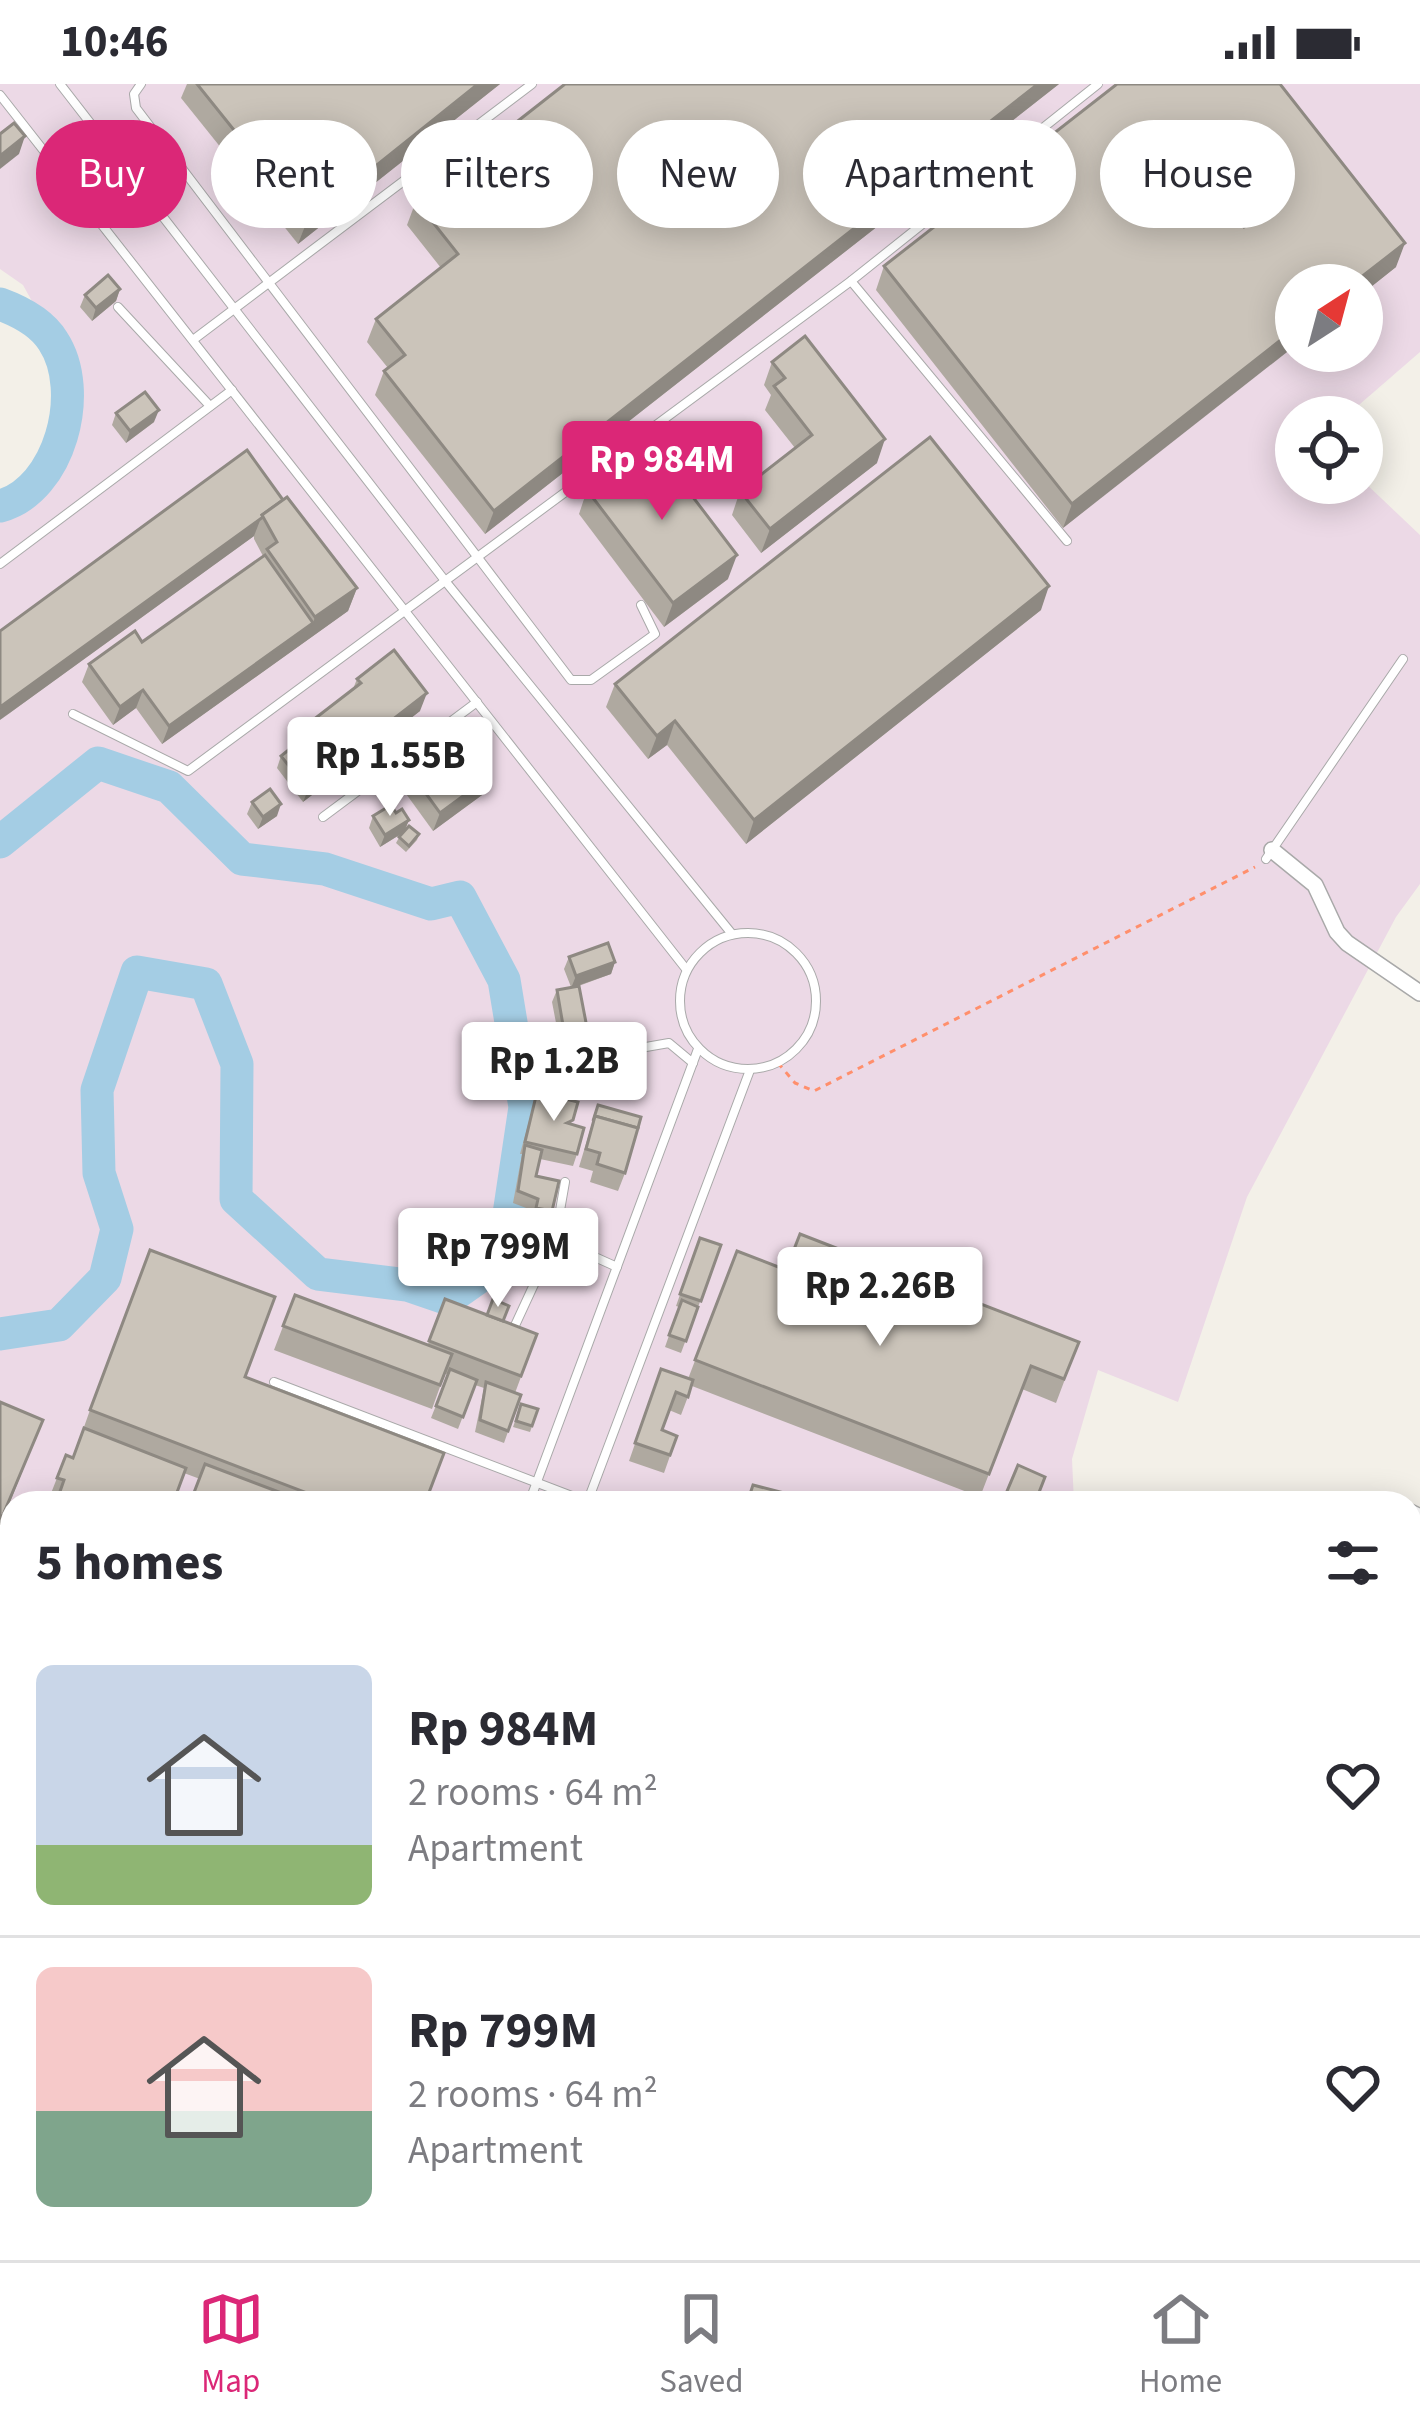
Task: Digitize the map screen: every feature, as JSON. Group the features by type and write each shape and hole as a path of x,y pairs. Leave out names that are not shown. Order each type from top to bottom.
{"street":[{"path":"1269,855 1315,885 1336,932 1348,943 1420,993"}],"lane":[{"path":"60,84 446,582 732,934"},
{"path":"141,84 134,94 136,108 576,682 591,680 655,634 655,624 641,605"},
{"path":"193,340 532,84"},
{"path":"73,714 188,771 850,280 1098,84"},
{"path":"0,95 686,969"},
{"path":"10,128 20,121"},
{"path":"850,280 1067,542"},
{"path":"118,307 210,406"},
{"path":"0,564 232,390"},
{"path":"1269,855 1403,659"},
{"path":"323,817 477,702"},
{"path":"732,934 761,934 787,945 806,966 816,992 814,1021 800,1046 778,1063 750,1070 722,1065 698,1048 683,1024 679,996 686,969 706,946 732,934"},
{"path":"600,1054 668,1043 693,1063"},
{"path":"533,1491 698,1048"},
{"path":"592,1491 750,1070"},
{"path":"506,1343 555,1239 565,1182"},
{"path":"555,1239 617,1267"},
{"path":"274,1382 558,1491"}],"path":[{"path":"778,1063 795,1084 814,1090 1269,855"}],"shaded area":[{"path":"0,84 1420,84 1420,352 1369,396 1275,396 1275,504 1383,504 1383,500 1420,535 1420,884 1396,917 1247,1197 1178,1402 1098,1370 1072,1459 1073,1491 0,1491 0,516 31,482 63,406 59,350 23,285 0,269"}],"building":[{"path":"197,84 478,84 433,120 401,120 401,146 377,165 377,120 226,120"},
{"path":"565,84 1038,84 992,120 803,120 803,228 855,228 494,511 384,371 405,355 376,319 458,254 437,228 593,228 593,120 519,120"},
{"path":"1117,84 1280,84 1405,243 1378,264 1275,264 1275,344 1072,504 884,266 933,228 1076,228 1076,120 1071,120"},
{"path":"14,123 25,136 0,156 0,134"},
{"path":"108,275 120,289 96,308 85,295"},
{"path":"805,336 885,439 770,529 740,491 812,435 774,386 785,378 772,362"},
{"path":"145,392 159,410 130,431 116,413"},
{"path":"930,437 1049,586 754,820 675,721 657,736 615,684"},
{"path":"651,442 737,555 673,603 587,490"},
{"path":"247,450 283,500 0,707 0,631"},
{"path":"287,497 357,588 315,617 267,549 277,542 262,515"},
{"path":"265,555 313,623 169,726 143,690 120,707 89,664 135,631 142,642"},
{"path":"394,650 427,693 330,768 300,730 361,683 357,679"},
{"path":"451,726 489,777 440,813 403,762"},
{"path":"301,740 327,774 308,790 281,756"},
{"path":"270,789 281,804 263,817 252,802"},
{"path":"391,805 396,813 402,809 409,820 385,835 373,816"},
{"path":"409,826 419,834 409,846 399,837"},
{"path":"608,943 615,962 576,976 569,957"},
{"path":"579,986 588,1033 565,1037 557,990"},
{"path":"537,1092 578,1102 573,1120 567,1123 584,1128 577,1154 525,1142"},
{"path":"598,1105 641,1117 638,1128 595,1116 593,1121"},
{"path":"595,1116 638,1128 625,1173 597,1164 600,1153 586,1149"},
{"path":"525,1145 542,1150 536,1176 559,1181 552,1211 536,1208 538,1199 518,1191"},
{"path":"800,1234 1079,1342 1064,1379 1031,1366 989,1474 695,1360 737,1251 786,1270"},
{"path":"700,1238 721,1245 701,1301 680,1294"},
{"path":"150,1250 275,1297 245,1377 444,1453 430,1491 302,1491 90,1410"},
{"path":"295,1295 452,1354 440,1385 283,1326"},
{"path":"445,1299 537,1334 521,1376 429,1341"},
{"path":"493,1299 509,1306 503,1321 487,1315"},
{"path":"682,1300 698,1307 686,1341 669,1335"},
{"path":"450,1369 477,1380 463,1417 436,1406"},
{"path":"661,1369 693,1380 688,1397 676,1392 662,1430 677,1436 670,1455 635,1443"},
{"path":"486,1382 521,1395 508,1431 480,1420"},
{"path":"0,1402 43,1420 13,1491 0,1491"},
{"path":"521,1404 538,1409 532,1426 516,1421"},
{"path":"84,1428 186,1468 177,1491 60,1491 64,1480 57,1478 66,1455 73,1458"},
{"path":"205,1464 276,1491 195,1491"},
{"path":"1018,1465 1045,1477 1040,1491 1007,1491"}],"waterway":[{"path":"0,304 30,318 53,341 67,386 67,411 52,460 21,496 0,506"},
{"path":"0,842 98,763 169,787 242,859 325,869 431,904 460,897 504,980 525,1107 502,1261 448,1299 407,1285 318,1274 236,1199 237,1064 206,984 137,972 97,1090 99,1173 117,1229 105,1278 59,1325 0,1334"}]}
